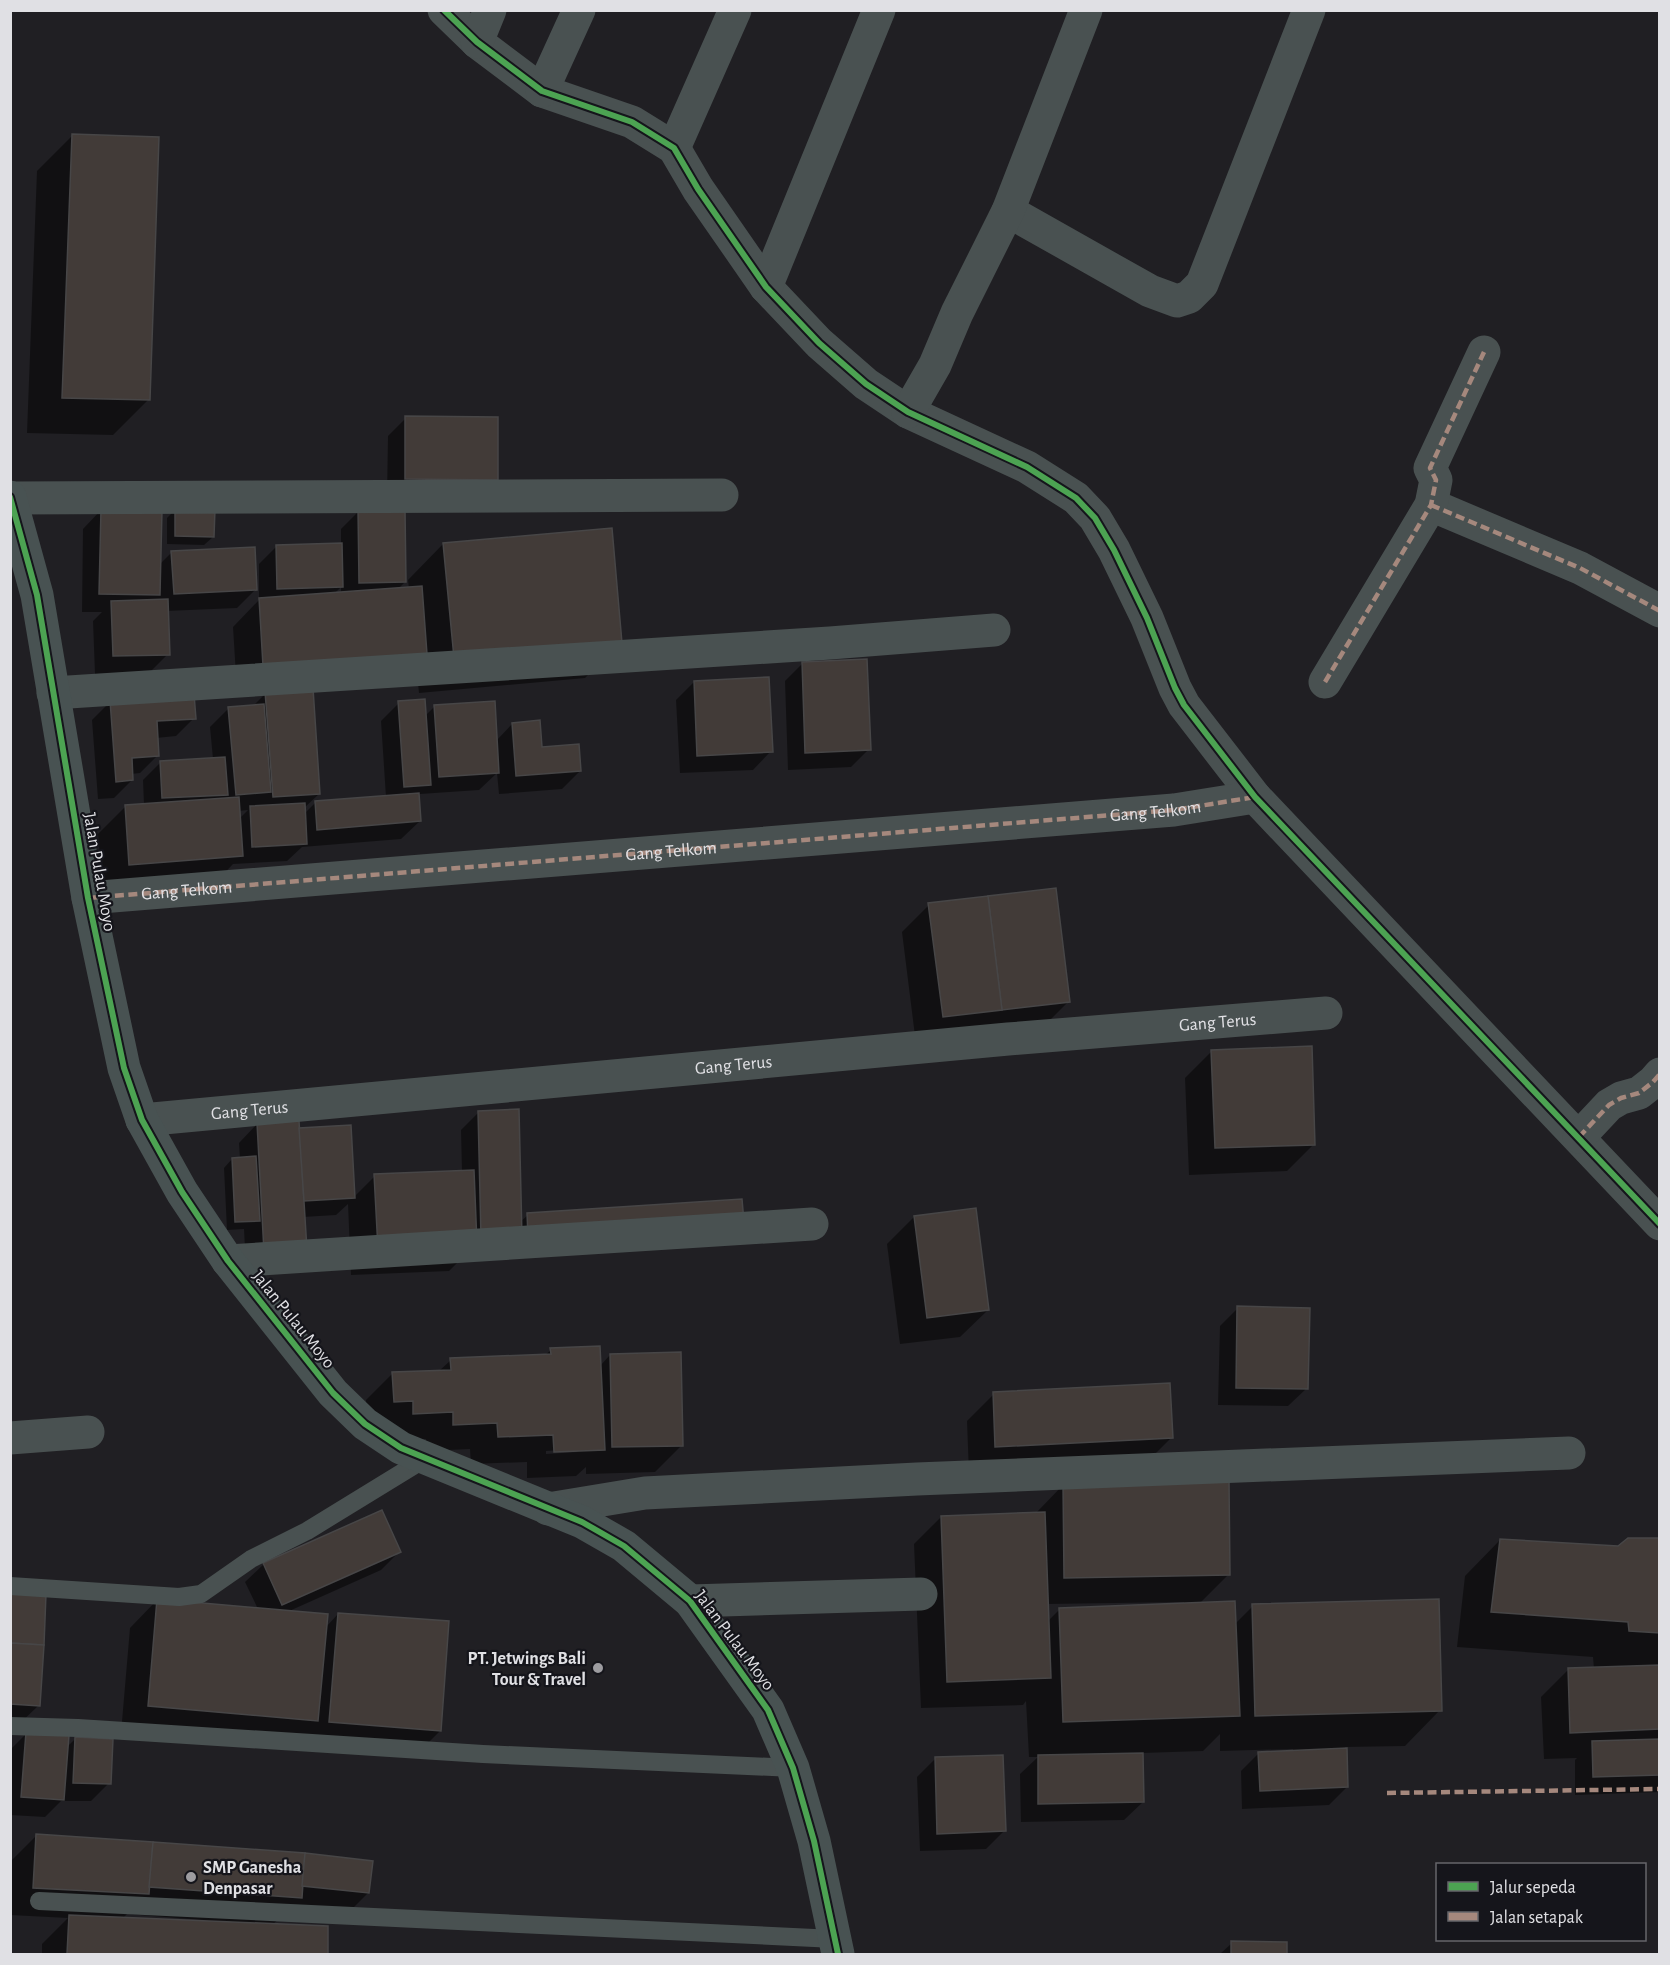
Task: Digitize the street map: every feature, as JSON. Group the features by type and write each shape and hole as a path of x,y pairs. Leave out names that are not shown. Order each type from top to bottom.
{"street":[{"path":"444,10 477,42 542,91 632,122 674,148 698,189 766,287 819,343 866,384 908,412 1027,467 1076,498 1095,518 1114,550 1147,618 1184,705 1255,797 1390,941 1592,1122 1659,1224"},
{"path":"477,42 490,10"},
{"path":"542,91 579,10"},
{"path":"674,148 735,10"},
{"path":"766,287 879,10"},
{"path":"908,412 935,365 957,313 1008,211 1086,10"},
{"path":"1008,211 1150,291 1177,302 1189,297 1202,284 1309,10"},
{"path":"1325,682 1431,505 1436,480 1430,468 1484,352"},
{"path":"11,498 722,495"},
{"name":"Jalan Pulau Moyo","path":"11,498 16,538 37,595 88,898 124,1068 142,1120 182,1192 228,1261 333,1392 365,1424 401,1448 582,1522 624,1546 663,1576 690,1601 768,1710 793,1768 814,1841 836,1947"},
{"path":"1431,505 1580,568 1659,610"},
{"path":"53,693 806,645 994,630"},
{"name":"Gang Telkom","path":"88,898 1174,810 1255,797"},
{"name":"Gang Terus","path":"142,1120 1008,1039 1326,1013"},
{"path":"1592,1122 1621,1098 1639,1093 1659,1074"},
{"path":"228,1261 812,1224"},
{"path":"10,1438 88,1432"},
{"path":"548,1509 645,1493 940,1478 1569,1453"},
{"path":"690,1601 921,1594"}],"lane":[{"path":"10,1586 179,1597 201,1594 251,1559 307,1531 426,1458"},
{"path":"10,1726 78,1728 483,1754 793,1768"},
{"path":"39,1901 836,1947"}],"building":[{"path":"72,134 159,137 150,400 62,398"},
{"path":"405,416 498,417 498,480 405,479"},
{"path":"175,508 215,509 214,537 175,536"},
{"path":"101,509 162,510 160,595 99,594"},
{"path":"358,509 405,509 406,582 359,583"},
{"path":"612,528 622,643 454,658 443,543"},
{"path":"342,543 343,587 277,589 276,545"},
{"path":"255,547 257,590 174,594 171,551"},
{"path":"422,586 427,654 263,666 259,598"},
{"path":"168,599 170,655 113,656 111,601"},
{"path":"867,659 871,750 805,753 802,662"},
{"path":"769,677 773,752 697,756 694,681"},
{"path":"313,688 320,794 273,797 265,691"},
{"path":"194,694 196,719 157,721 159,756 132,758 133,780 116,782 110,700"},
{"path":"425,699 431,785 404,787 398,701"},
{"path":"495,701 499,773 439,777 434,705"},
{"path":"264,704 271,792 236,795 228,707"},
{"path":"540,720 542,747 579,744 581,771 516,776 512,723"},
{"path":"225,757 228,795 162,798 160,761"},
{"path":"419,793 421,821 317,830 315,801"},
{"path":"239,797 243,856 129,865 125,805"},
{"path":"305,803 307,844 252,847 250,806"},
{"path":"1056,888 1070,1002 1002,1010 988,896"},
{"path":"988,896 1002,1010 943,1017 928,903"},
{"path":"1312,1046 1315,1145 1215,1148 1211,1050"},
{"path":"519,1109 522,1237 481,1238 478,1111"},
{"path":"299,1121 307,1250 264,1252 257,1123"},
{"path":"351,1125 355,1198 304,1201 299,1128"},
{"path":"256,1156 260,1221 235,1222 232,1158"},
{"path":"474,1170 477,1244 378,1249 374,1174"},
{"path":"742,1199 744,1222 528,1237 527,1213"},
{"path":"976,1208 989,1310 927,1318 914,1216"},
{"path":"1237,1306 1310,1308 1308,1389 1236,1388"},
{"path":"600,1346 605,1450 554,1452 553,1435 498,1437 497,1423 453,1425 453,1412 413,1414 413,1401 394,1402 392,1372 451,1370 450,1358 551,1354 550,1348"},
{"path":"681,1352 683,1446 612,1447 610,1354"},
{"path":"1170,1383 1173,1438 995,1447 993,1392"},
{"path":"1229,1481 1230,1575 1064,1578 1063,1484"},
{"path":"382,1510 401,1552 282,1605 263,1563"},
{"path":"1045,1512 1051,1678 947,1682 941,1516"},
{"path":"1628,1538 1660,1538 1660,1633 1629,1631 1628,1622 1491,1612 1500,1539 1618,1546"},
{"path":"10,1592 46,1594 44,1645 10,1643"},
{"path":"157,1599 328,1614 318,1721 148,1706"},
{"path":"1439,1599 1442,1711 1255,1716 1252,1604"},
{"path":"1235,1601 1240,1716 1063,1722 1059,1608"},
{"path":"338,1613 449,1621 441,1731 329,1722"},
{"path":"10,1643 44,1645 40,1706 10,1704"},
{"path":"1660,1665 1660,1729 1570,1733 1568,1668"},
{"path":"26,1732 69,1735 64,1800 21,1797"},
{"path":"75,1737 113,1739 111,1784 73,1783"},
{"path":"1660,1739 1660,1775 1593,1777 1592,1741"},
{"path":"1347,1748 1348,1787 1260,1791 1258,1752"},
{"path":"1143,1753 1144,1802 1038,1804 1038,1755"},
{"path":"1003,1755 1006,1831 937,1834 935,1757"},
{"path":"36,1834 153,1842 149,1894 33,1888"},
{"path":"153,1842 305,1853 302,1898 149,1887"},
{"path":"305,1853 373,1861 369,1893 302,1886"},
{"path":"69,1915 328,1926 328,1954 67,1954"},
{"path":"1231,1941 1287,1942 1287,1954 1231,1954"}],"marked path":[{"path":"1325,682 1431,505 1436,480 1430,468 1484,352"},
{"path":"1431,505 1580,568 1660,611"},
{"path":"88,898 1174,810 1255,797"},
{"path":"1579,1137 1609,1105 1621,1098 1639,1093 1660,1074"},
{"path":"1387,1793 1660,1789"}],"cycle path":[{"path":"444,10 477,42 542,91 632,122 674,148 698,189 766,287 819,343 866,384 908,412 1027,467 1076,498 1095,518 1114,550 1147,618 1184,705 1255,797 1660,1224"},
{"path":"10,497 37,595 88,898 124,1068 142,1120 182,1192 228,1261 333,1393 365,1424 401,1448 582,1522 624,1546 690,1601 768,1710 793,1768 814,1841 838,1954"}],"place":[{"name":"PT. Jetwings Bali Tour & Travel","path":"598,1668"},
{"name":"SMP Ganesha Denpasar","path":"191,1877"}]}
